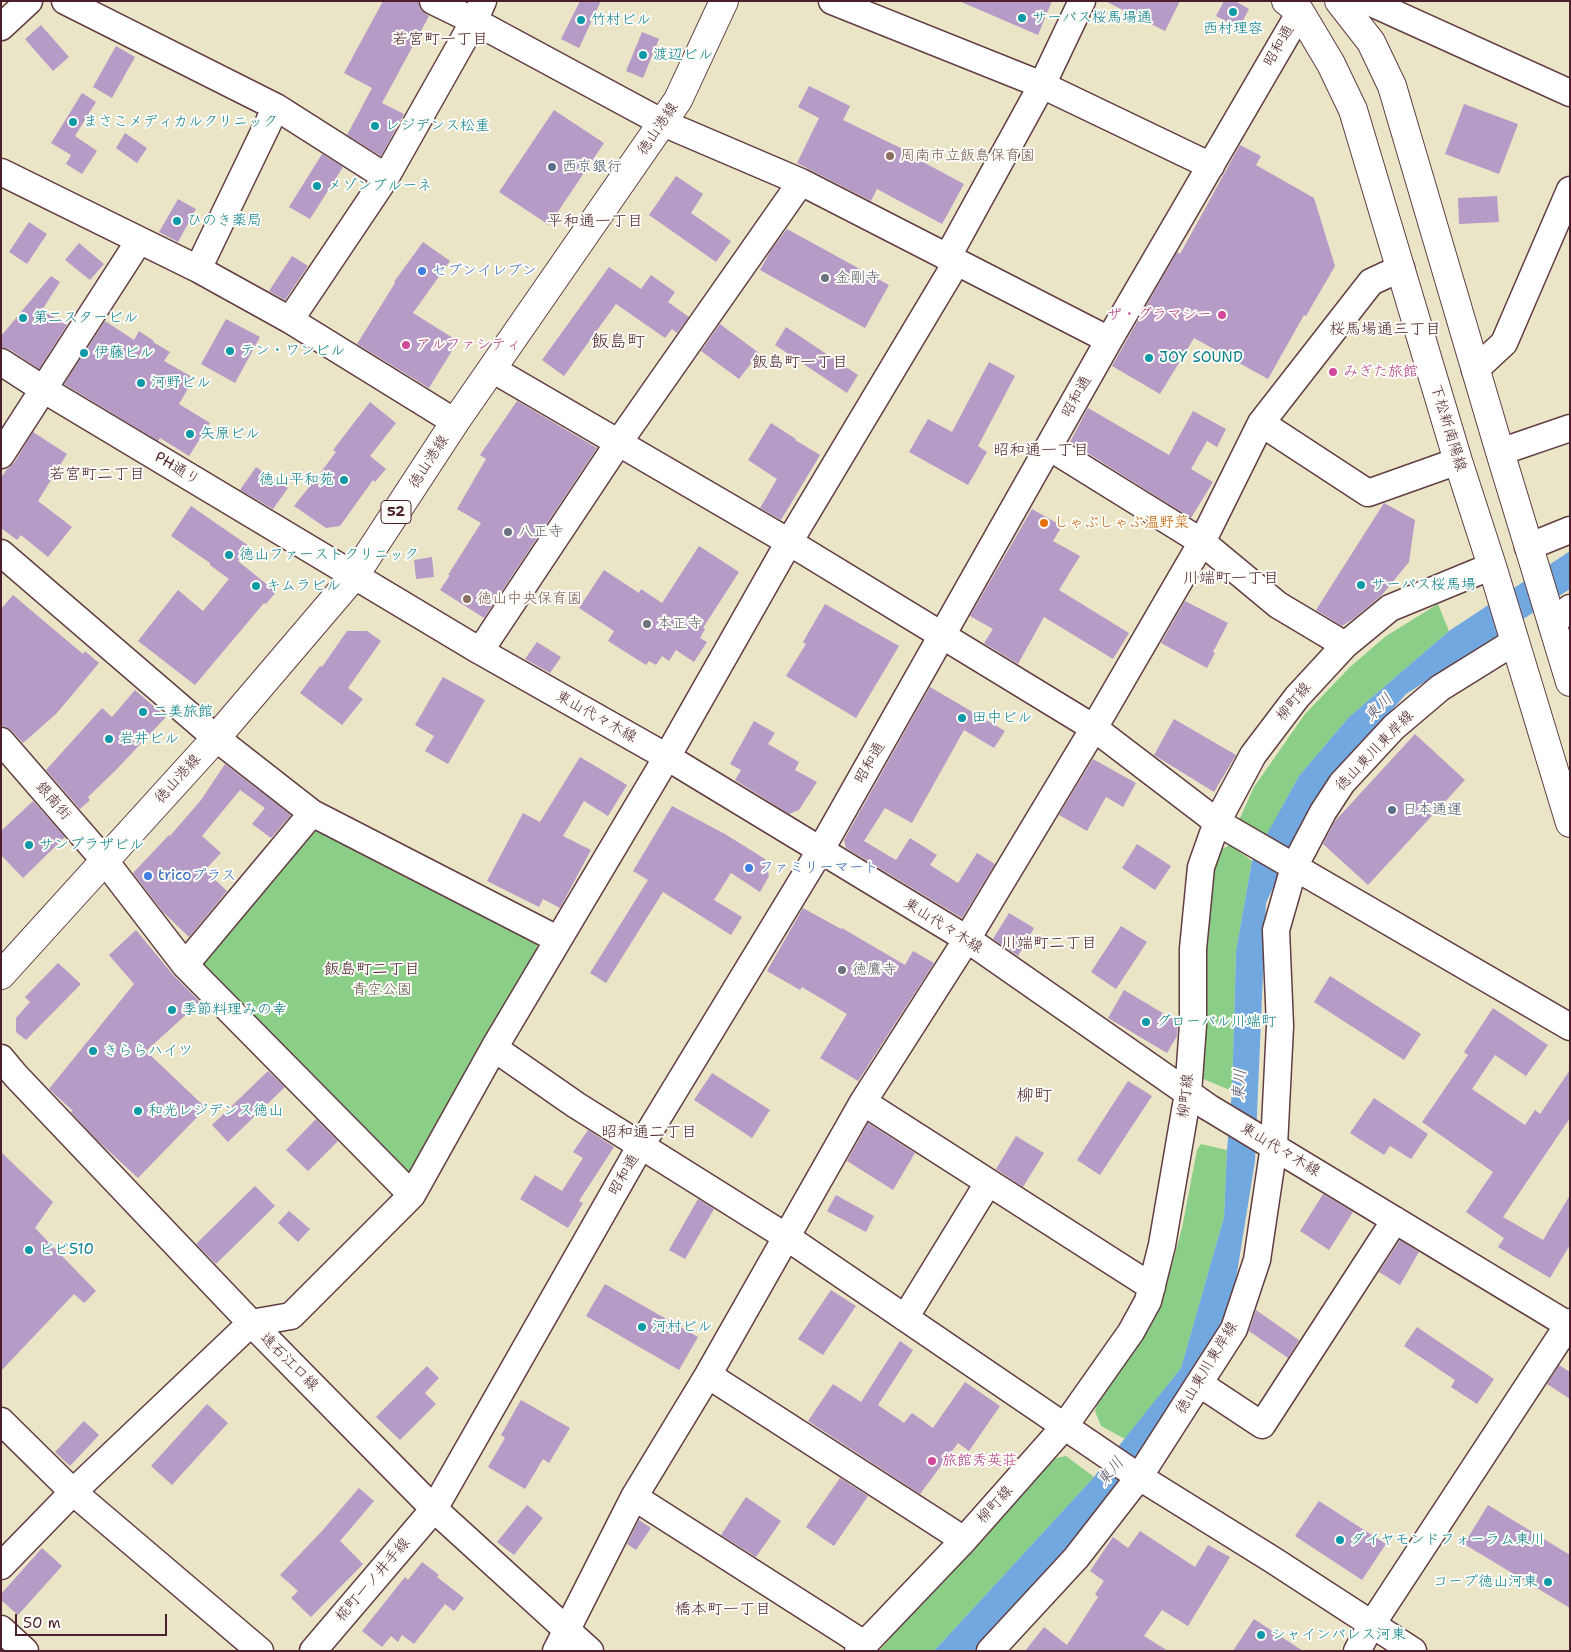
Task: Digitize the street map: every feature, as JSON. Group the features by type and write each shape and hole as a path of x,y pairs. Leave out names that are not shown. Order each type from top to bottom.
{"main road":[{"name":"徳山港線","path":"1,975 216,738 355,575 455,422 678,100 724,1"},
{"path":"1339,1 1371,42 1392,86 1528,547 1564,620 1570,682"},
{"name":"下松新南陽線","path":"1299,5 1353,110 1458,461 1570,823"}],"street":[{"path":"1,27 29,1"},
{"path":"65,1 276,107 386,177"},
{"path":"433,1 478,11 663,123 801,182 1109,340"},
{"path":"832,1 1042,84 1211,166"},
{"path":"1,1566 73,1492 251,1323 291,1316 412,1195 494,1048 557,939 667,757 951,260 1042,84 1082,1"},
{"path":"1367,1 1570,93"},
{"name":"昭和通","path":"434,1509 640,1146 820,851 1109,340 1211,166 1299,5"},
{"path":"290,320 386,177 478,11"},
{"path":"198,269 276,107"},
{"path":"1,172 198,269 290,320 455,422"},
{"path":"480,652 619,442 801,182"},
{"path":"1475,370 1504,343 1570,190"},
{"path":"1,455 139,241"},
{"path":"561,1640 634,1498 708,1375 785,1236 863,1102 967,939 1094,728 1202,542 1261,423 1371,282 1401,268"},
{"name":"PH通り","path":"1,362 355,575"},
{"path":"492,369 789,542 1094,728 1216,822 1570,1027"},
{"path":"1261,423 1368,493 1458,461"},
{"path":"1500,452 1570,428"},
{"path":"1049,447 1202,542 1278,605 1345,645"},
{"path":"1528,547 1570,530"},
{"path":"1,553 216,738 312,812 557,939"},
{"name":"柳町線","path":"861,1647 964,1540 1074,1434 1148,1301 1198,1100 1193,1026 1192,949 1201,867 1216,822 1253,755 1297,697 1345,645 1390,608 1492,566"},
{"name":"東山代々木線","path":"355,575 480,652 667,757 967,939 1198,1100 1569,1325"},
{"name":"徳山東川東岸線","path":"990,1651 1076,1558 1200,1384 1234,1329 1257,1260 1280,1026 1276,930 1294,867 1323,812 1342,783 1394,727 1440,688 1514,642"},
{"name":"銀南街","path":"1,741 104,861 185,965 412,1195"},
{"path":"185,965 312,812"},
{"path":"494,1048 576,1106 785,1236 1136,1475 1273,1560 1413,1651"},
{"name":"遠石江口線","path":"6,1076 561,1640 590,1651"},
{"path":"863,1102 1152,1287"},
{"path":"905,1318 988,1183"},
{"path":"1200,1384 1262,1425 1395,1220"},
{"path":"1357,1651 1372,1624 1569,1325"},
{"path":"708,1375 964,1540"},
{"path":"1,1421 73,1492 260,1651"},
{"path":"634,1498 861,1647"},
{"name":"椛町一ノ井手線","path":"312,1651 434,1509"},
{"path":"1,1629 25,1651"}],"green space":[{"path":"1438,604 1449,631 1349,717 1299,776 1263,842 1239,820 1254,787 1305,714 1350,667 1386,636"},
{"name":"青空公園","path":"313,825 532,938 537,945 537,952 408,1176 199,970 202,956"},
{"path":"1230,845 1252,861 1236,951 1232,1091 1201,1078 1209,881 1220,850"},
{"path":"1201,1144 1227,1150 1224,1217 1181,1368 1125,1439 1101,1426 1095,1411 1099,1398 1154,1309 1171,1268 1182,1228 1197,1150"},
{"path":"1066,1456 1094,1477 934,1651 879,1651 964,1553 1056,1458"}],"water":[{"name":"東川","path":"1570,551 1570,589 1406,694 1314,799 1266,903 1255,1161 1232,1304 1184,1394 1050,1576 977,1651 934,1651 1094,1477 1181,1368 1224,1217 1232,1091 1236,951 1252,861 1299,776 1349,717 1449,631"}],"building":[{"path":"383,1 418,1 421,10 429,16 382,103 404,114 381,156 347,135 372,88 344,73"},
{"name":"竹村ビル","path":"580,1 601,1 579,48 561,39"},
{"name":"サーパス桜馬場通","path":"959,1 1052,1 1038,35"},
{"path":"1105,1 1180,1 1165,31"},
{"name":"西村理容","path":"1224,1 1235,1 1249,9 1239,28 1216,16"},
{"path":"41,25 69,57 53,71 25,39"},
{"name":"渡辺ビル","path":"642,32 659,39 643,78 626,71"},
{"path":"116,46 135,57 112,98 93,87"},
{"path":"809,86 850,106 843,120 911,153 910,155 964,184 942,224 877,189 871,201 797,163 819,118 798,107"},
{"path":"82,93 96,102 75,136 97,151 82,174 66,164 71,155 51,143"},
{"path":"1464,104 1518,124 1499,174 1445,154"},
{"name":"西京銀行","path":"554,110 604,143 549,225 499,192"},
{"path":"125,133 147,148 137,163 116,148"},
{"path":"1240,145 1261,156 1256,165 1314,198 1335,266 1306,316 1304,315 1268,379 1194,338 1160,394 1112,366 1177,252 1180,254"},
{"name":"メゾンブルーネ","path":"322,154 343,167 310,219 289,207"},
{"path":"676,176 703,194 691,213 731,241 716,262 649,215"},
{"path":"1497,196 1499,222 1459,224 1458,198"},
{"name":"ひのき薬局","path":"178,199 196,209 178,242 159,232"},
{"path":"29,222 47,234 27,264 9,252"},
{"name":"金剛寺","path":"787,229 889,285 865,328 760,270 771,250"},
{"name":"アルファシティ","path":"423,242 450,261 413,313 458,341 429,388 357,344 394,282"},
{"path":"79,243 104,264 90,280 65,260"},
{"path":"292,256 308,266 285,300 269,291"},
{"path":"609,267 641,289 651,275 675,292 668,302 689,317 677,333 672,329 665,338 616,304 564,376 542,360"},
{"path":"51,276 60,282 42,310 67,325 39,369 9,349 1,347 1,336"},
{"name":"テン・ワンビル","path":"226,319 260,337 235,383 201,364"},
{"path":"105,321 134,340 139,331 170,352 164,361 194,378 179,404 210,423 189,456 160,438 158,441 64,384"},
{"path":"720,324 759,353 739,379 701,351"},
{"path":"786,327 858,375 847,393 775,345"},
{"path":"989,362 1015,376 978,446 987,452 968,485 909,452 928,419 952,432"},
{"path":"517,401 597,448 484,618 440,590 481,523 457,509 486,459 480,455"},
{"path":"370,402 396,423 370,456 386,469 375,482 373,480 340,526 326,528 294,506 336,452 333,450"},
{"path":"1088,408 1169,455 1193,411 1226,429 1217,447 1207,441 1191,469 1213,482 1191,518 1070,442"},
{"path":"771,423 820,455 781,520 760,508 777,479 748,460"},
{"path":"33,432 67,454 38,501 72,527 48,557 21,535 17,540 1,528 1,478 14,463"},
{"path":"256,467 288,488 273,509 240,490"},
{"name":"サーパス桜馬場","path":"1384,503 1415,520 1409,562 1382,595 1342,626 1316,610"},
{"path":"191,506 249,546 238,561 276,592 266,604 264,603 195,685 138,641 178,590 203,611 229,579 210,565 210,563 171,536"},
{"path":"1032,509 1062,526 1053,541 1080,556 1059,590 1129,633 1113,659 1044,617 1018,664 984,643 993,629 970,616"},
{"path":"699,546 739,572 703,628 705,629 700,638 707,642 694,662 676,650 669,661 662,656 656,665 649,661 646,665 608,641 614,631 579,608 604,570 639,593 641,589 662,603"},
{"path":"432,557 434,577 416,579 414,560"},
{"path":"13,595 83,654 85,651 99,663 56,714 23,743 12,731 1,726 1,609"},
{"path":"1185,601 1228,623 1207,668 1161,643"},
{"path":"825,604 899,646 856,718 786,676 806,644 803,642"},
{"path":"347,631 367,631 381,641 348,688 363,699 342,725 300,693 320,666 322,667"},
{"path":"537,642 561,657 550,673 525,659"},
{"path":"443,677 485,700 448,764 425,751 434,736 415,725"},
{"path":"930,687 1005,731 994,748 964,730 912,823 885,808 864,841 896,860 910,838 937,855 930,865 958,883 977,853 995,864 962,918 846,848 844,840"},
{"path":"135,690 166,717 88,797 90,800 80,809 46,770 102,708 112,717"},
{"path":"1174,719 1236,755 1214,792 1154,755"},
{"path":"754,721 775,733 768,744 799,762 795,770 817,782 799,810 789,814 735,780 741,770 730,764"},
{"name":"日本通運","path":"1415,734 1465,780 1368,885 1323,844 1335,821"},
{"path":"580,757 627,785 608,816 584,801 563,836 591,850 560,908 543,899 539,907 487,881 523,813 540,822"},
{"path":"1093,759 1136,783 1123,807 1106,797 1087,831 1059,815"},
{"path":"225,764 291,815 271,838 252,824 265,808 240,790 202,836 221,853 205,870 227,891 189,937 163,912 133,873 170,836 201,800"},
{"name":"サンプラザビル","path":"33,801 65,837 23,878 1,855 1,831"},
{"path":"672,806 725,834 765,859 769,876 760,892 731,873 714,900 742,917 731,935 663,892 606,983 590,973 648,880 633,871"},
{"path":"1137,844 1171,866 1155,890 1122,868"},
{"path":"803,908 842,928 905,965 913,951 934,963 858,1081 820,1058 847,1014 802,987 800,990 767,971"},
{"path":"1009,913 1034,928 1018,956 993,939"},
{"path":"1121,926 1147,942 1116,989 1091,972"},
{"path":"136,930 174,976 200,1002 146,1051 206,1108 138,1178 97,1140 71,1112 73,1111 49,1089 134,984 109,955"},
{"path":"58,963 81,984 26,1040 16,1032 16,1018 30,1002 25,997"},
{"path":"1330,976 1421,1034 1404,1060 1314,1002"},
{"name":"グローバル川端町","path":"1124,990 1178,1022 1177,1036 1167,1053 1108,1018"},
{"path":"1493,1008 1548,1045 1526,1076 1495,1055 1472,1089 1525,1125 1535,1110 1540,1114 1570,1070 1570,1118 1503,1217 1543,1240 1570,1195 1570,1245 1550,1278 1498,1247 1504,1238 1466,1212 1493,1172 1422,1122 1468,1055 1464,1052"},
{"path":"268,1071 285,1087 228,1142 212,1125"},
{"path":"712,1073 770,1110 752,1138 694,1100"},
{"path":"1128,1081 1152,1096 1100,1175 1077,1160"},
{"path":"1374,1098 1428,1134 1411,1159 1390,1146 1384,1155 1350,1133"},
{"path":"316,1119 338,1141 308,1171 286,1150"},
{"path":"868,1123 915,1153 893,1190 847,1161"},
{"path":"588,1130 614,1147 579,1201 583,1203 568,1228 520,1199 535,1175 562,1191 583,1158 573,1152"},
{"path":"1016,1136 1044,1153 1023,1187 996,1169"},
{"name":"ピピ510","path":"1,1152 53,1202 35,1228 96,1291 84,1303 74,1294 1,1371"},
{"path":"255,1186 275,1206 216,1264 196,1244"},
{"path":"1323,1194 1353,1212 1329,1250 1300,1231"},
{"path":"836,1195 874,1216 866,1232 827,1211"},
{"path":"698,1199 714,1209 685,1259 669,1250"},
{"path":"289,1211 310,1229 298,1242 278,1223"},
{"path":"1400,1240 1419,1252 1400,1285 1379,1272"},
{"name":"河村ビル","path":"605,1284 698,1337 679,1370 586,1316"},
{"path":"831,1290 856,1306 823,1355 798,1339"},
{"path":"1256,1310 1299,1340 1288,1358 1249,1331"},
{"path":"1417,1327 1494,1379 1477,1404 1451,1387 1455,1380 1404,1346"},
{"path":"900,1341 913,1350 878,1405 904,1423 912,1413 933,1428 965,1382 1000,1406 969,1451 958,1443 920,1494 808,1421 833,1384 861,1402"},
{"path":"1559,1365 1570,1372 1570,1399 1547,1384"},
{"path":"427,1366 439,1378 425,1393 436,1404 400,1440 376,1417"},
{"path":"521,1400 570,1428 549,1463 543,1459 525,1489 488,1467 505,1438 501,1435"},
{"path":"207,1404 228,1423 172,1485 151,1466"},
{"path":"84,1421 99,1435 70,1466 55,1452"},
{"path":"840,1478 868,1496 834,1546 806,1527"},
{"path":"359,1488 374,1501 340,1541 363,1564 311,1617 291,1598 298,1591 280,1575 322,1531"},
{"path":"746,1497 781,1521 756,1557 721,1535"},
{"name":"ダイヤモンドフォーラム東川","path":"1319,1501 1386,1544 1362,1580 1295,1536"},
{"path":"527,1505 543,1518 514,1555 497,1542"},
{"name":"コープ徳山河東","path":"1488,1505 1570,1555 1570,1608 1464,1544"},
{"path":"639,1520 651,1528 636,1550 627,1544"},
{"path":"1140,1531 1195,1567 1208,1545 1230,1557 1188,1626 1162,1610 1144,1636 1168,1651 1025,1651 1044,1627 1067,1645 1098,1597 1095,1594 1104,1581 1090,1571 1113,1537 1128,1548"},
{"path":"42,1548 62,1566 18,1615 1,1600 1,1594"},
{"path":"422,1562 439,1575 437,1577 464,1598 454,1611 445,1604 414,1644 402,1635 398,1642 391,1636 382,1647 362,1631 405,1577 408,1580"},
{"name":"シャインパレス河東","path":"1254,1619 1303,1651 1233,1651"}],"place":[{"name":"西村理容","path":"1233,12"},
{"name":"サーパス桜馬場通","path":"1022,18"},
{"name":"竹村ビル","path":"581,20"},
{"name":"渡辺ビル","path":"643,55"},
{"name":"まさこメディカルクリニック","path":"73,122"},
{"name":"レジデンス松重","path":"375,126"},
{"name":"周南市立飯島保育園","path":"890,156"},
{"name":"西京銀行","path":"552,167"},
{"name":"メゾンブルーネ","path":"317,186"},
{"name":"ひのき薬局","path":"177,221"},
{"name":"セブンイレブン","path":"422,271"},
{"name":"金剛寺","path":"825,278"},
{"name":"ザ・グラマシー","path":"1222,315"},
{"name":"第二スタービル","path":"23,318"},
{"name":"アルファシティ","path":"406,345"},
{"name":"テン・ワンビル","path":"230,351"},
{"name":"伊藤ビル","path":"84,353"},
{"name":"JOY SOUND","path":"1149,358"},
{"name":"みぎた旅館","path":"1333,372"},
{"name":"河野ビル","path":"141,383"},
{"name":"矢原ビル","path":"190,434"},
{"name":"徳山平和苑","path":"344,480"},
{"name":"しゃぶしゃぶ温野菜","path":"1044,523"},
{"name":"八正寺","path":"508,532"},
{"name":"徳山ファーストクリニック","path":"229,555"},
{"name":"サーパス桜馬場","path":"1361,585"},
{"name":"キムラビル","path":"256,586"},
{"name":"徳山中央保育園","path":"467,599"},
{"name":"本正寺","path":"647,624"},
{"name":"二美旅館","path":"143,712"},
{"name":"田中ビル","path":"962,718"},
{"name":"岩井ビル","path":"109,739"},
{"name":"日本通運","path":"1392,810"},
{"name":"サンプラザビル","path":"29,845"},
{"name":"ファミリーマート","path":"749,868"},
{"name":"tricoプラス","path":"148,876"},
{"name":"徳鷹寺","path":"842,970"},
{"name":"季節料理みの幸","path":"172,1010"},
{"name":"グローバル川端町","path":"1146,1022"},
{"name":"きららハイツ","path":"93,1051"},
{"name":"和光レジデンス徳山","path":"138,1111"},
{"name":"ピピ510","path":"29,1250"},
{"name":"河村ビル","path":"642,1327"},
{"name":"旅館秀英荘","path":"932,1461"},
{"name":"ダイヤモンドフォーラム東川","path":"1340,1540"},
{"name":"コープ徳山河東","path":"1548,1582"},
{"name":"シャインパレス河東","path":"1261,1635"}],"district":[{"name":"若宮町一丁目","path":"440,40"},
{"name":"平和通一丁目","path":"595,222"},
{"name":"桜馬場通三丁目","path":"1385,330"},
{"name":"飯島町","path":"618,342"},
{"name":"飯島町一丁目","path":"800,363"},
{"name":"昭和通一丁目","path":"1041,451"},
{"name":"若宮町二丁目","path":"97,475"},
{"name":"川端町一丁目","path":"1231,579"},
{"name":"川端町二丁目","path":"1049,944"},
{"name":"飯島町二丁目","path":"372,970"},
{"name":"柳町","path":"1034,1096"},
{"name":"昭和通二丁目","path":"649,1133"},
{"name":"橋本町一丁目","path":"723,1610"}]}
